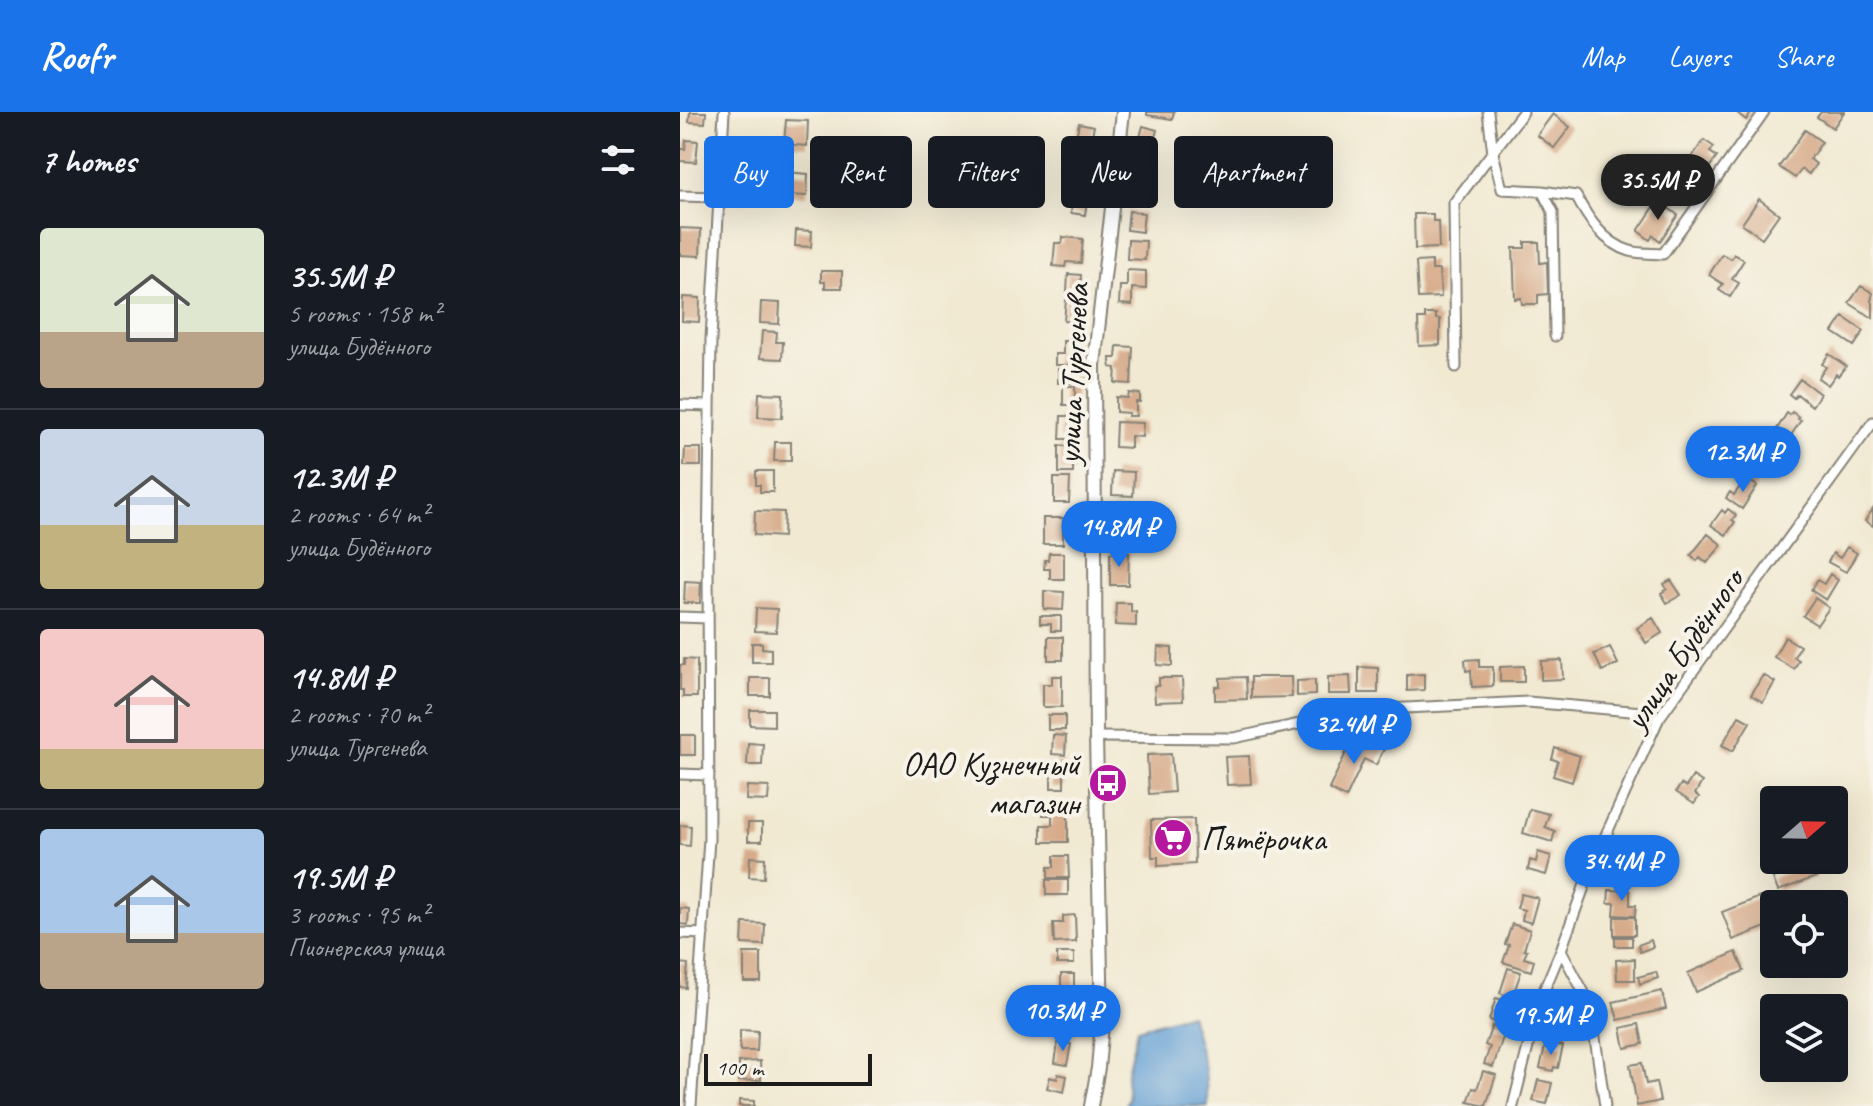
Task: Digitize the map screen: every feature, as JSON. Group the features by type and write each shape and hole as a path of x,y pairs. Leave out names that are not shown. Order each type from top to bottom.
{"street":[{"path":"723,136 724,112"},
{"name":"улица Тургенева","path":"1091,1106 1102,1024 1096,737 1094,365 1123,112"},
{"path":"1488,112 1493,153 1502,189 1576,196 1587,217 1608,240 1631,252 1663,254 1764,112"},
{"path":"1456,367 1454,203 1523,112"},
{"path":"1542,191 1553,212 1555,336"},
{"path":"680,196 704,197"},
{"path":"691,1106 709,839 710,406 718,208"},
{"path":"680,405 710,406"},
{"name":"улица Будённого","path":"1513,1106 1540,1000 1591,868 1659,718 1873,422"},
{"path":"680,617 708,618"},
{"path":"1096,737 1234,738 1365,710 1528,702 1642,712 1659,718"},
{"path":"680,774 709,775"},
{"path":"680,933 703,934"},
{"path":"1561,950 1590,1004 1605,1106"}],"water":[{"path":"1190,1014 1205,1069 1208,1106 1125,1106 1128,1098 1126,1077 1137,1029"}],"building":[{"path":"690,112 706,112 705,123 689,122"},
{"path":"1147,112 1174,112 1172,119 1147,115"},
{"path":"1736,112 1752,112 1746,120"},
{"path":"1821,112 1844,112 1833,128 1817,117"},
{"path":"1553,114 1570,127 1554,148 1537,135"},
{"path":"786,120 808,121 807,146 794,145 794,136 785,136"},
{"path":"1079,123 1094,126 1092,136 1076,136"},
{"path":"1143,126 1157,130 1155,136 1140,136"},
{"path":"1805,130 1822,142 1810,159 1816,164 1809,174 1802,169 1795,178 1779,167"},
{"path":"686,140 698,141 696,162 680,161 680,149 685,149"},
{"path":"1704,140 1714,147 1710,152 1717,157 1700,180 1684,168"},
{"path":"794,173 808,174 807,196 794,195"},
{"path":"1759,199 1779,214 1762,238 1742,224"},
{"path":"1658,201 1678,215 1660,241 1653,235 1650,240 1638,231"},
{"path":"1071,208 1086,208 1085,215 1071,213"},
{"path":"1129,211 1144,213 1142,232 1127,230"},
{"path":"1414,214 1433,214 1433,221 1438,221 1439,248 1415,249"},
{"path":"680,228 701,229 700,256 680,255"},
{"path":"796,230 812,231 811,247 795,246"},
{"path":"1063,237 1083,239 1081,263 1066,262 1065,267 1053,266 1055,243 1062,243"},
{"path":"1128,240 1146,241 1145,260 1127,259"},
{"path":"1525,242 1539,242 1540,263 1547,262 1548,294 1538,295 1538,304 1522,304 1521,298 1515,299 1513,248 1525,248"},
{"path":"1722,254 1731,259 1734,254 1744,260 1732,279 1739,283 1730,297 1719,290 1723,284 1709,275"},
{"path":"1432,261 1432,270 1439,270 1441,297 1418,298 1416,262"},
{"path":"1127,270 1146,271 1146,289 1132,288 1132,305 1119,304 1120,286 1127,286"},
{"path":"821,271 842,271 842,288 825,288 825,282 821,282"},
{"path":"1068,274 1081,275 1080,293 1067,292"},
{"path":"1861,286 1873,293 1873,318 1849,303"},
{"path":"683,297 700,298 699,322 682,321"},
{"path":"1066,300 1077,300 1076,322 1064,321"},
{"path":"761,302 780,303 779,324 760,323"},
{"path":"1425,314 1436,314 1436,319 1440,319 1440,345 1419,346 1418,319 1425,319"},
{"path":"1843,317 1864,331 1854,346 1833,332"},
{"path":"762,331 777,332 776,342 783,342 782,359 760,358"},
{"path":"1063,341 1076,341 1076,365 1055,365 1055,354 1063,354"},
{"path":"1117,346 1133,347 1131,384 1115,383 1116,368 1110,367 1110,358 1116,358"},
{"path":"1829,354 1846,366 1828,385 1818,378 1826,367 1822,364"},
{"path":"1058,369 1076,369 1075,383 1058,383"},
{"path":"1800,379 1820,394 1812,406 1797,394 1794,398 1789,394"},
{"path":"1063,386 1075,386 1075,405 1063,405"},
{"path":"759,393 783,394 782,418 758,417"},
{"path":"1129,393 1140,394 1140,402 1136,402 1136,416 1116,412 1116,397 1128,398"},
{"path":"1792,412 1801,420 1790,437 1777,429 1787,413 1790,415"},
{"path":"1061,416 1074,416 1074,439 1060,439"},
{"path":"1116,422 1143,423 1142,437 1131,436 1131,448 1115,447"},
{"path":"1754,429 1786,445 1775,463 1747,440"},
{"path":"775,442 791,442 791,461 774,461"},
{"path":"1059,446 1073,446 1073,473 1059,473"},
{"path":"685,448 701,448 701,466 684,466"},
{"path":"756,471 773,471 773,492 760,492 760,485 756,485"},
{"path":"1113,471 1134,472 1133,496 1112,495"},
{"path":"1054,478 1070,478 1069,503 1054,503"},
{"path":"1746,478 1757,486 1742,509 1726,498 1730,492 1734,495"},
{"path":"1113,509 1128,509 1127,533 1112,533"},
{"path":"1728,509 1736,515 1726,535 1711,525 1722,510 1725,513"},
{"path":"1873,509 1873,526 1865,521"},
{"path":"755,511 784,512 783,537 754,535"},
{"path":"1043,518 1063,518 1063,544 1043,544"},
{"path":"1708,534 1722,545 1707,563 1700,557 1697,561 1691,555"},
{"path":"1847,547 1857,553 1846,572 1828,562 1833,553 1840,558"},
{"path":"1049,553 1064,553 1064,579 1050,579 1050,569 1044,569"},
{"path":"1110,553 1129,553 1128,585 1110,585"},
{"path":"1830,574 1838,580 1826,600 1811,590 1817,580 1824,584"},
{"path":"1671,580 1681,595 1667,603 1661,593 1667,589 1664,584"},
{"path":"685,581 701,582 700,603 684,603"},
{"path":"1044,591 1064,592 1063,610 1044,609"},
{"path":"1815,598 1829,608 1817,625 1803,616"},
{"path":"1116,603 1131,603 1131,612 1136,612 1136,626 1115,625"},
{"path":"756,608 777,609 776,632 755,631"},
{"path":"1040,616 1061,616 1061,631 1051,631 1051,624 1040,624"},
{"path":"1653,618 1662,633 1646,643 1637,628"},
{"path":"1048,637 1063,637 1063,660 1048,660"},
{"path":"1785,637 1800,646 1794,657 1799,660 1794,669 1774,657"},
{"path":"752,643 762,643 762,648 771,649 771,662 752,662"},
{"path":"1158,647 1172,648 1172,666 1157,665"},
{"path":"1610,647 1618,664 1602,671 1594,654"},
{"path":"684,659 697,660 697,697 683,697 683,690 680,690 680,665 684,665"},
{"path":"1479,659 1479,667 1493,667 1493,686 1472,687 1471,670 1466,671 1465,660"},
{"path":"1562,660 1563,679 1541,680 1541,661"},
{"path":"1524,666 1524,682 1500,682 1500,667"},
{"path":"1359,667 1378,668 1378,693 1359,693"},
{"path":"1424,674 1424,690 1407,691 1407,675"},
{"path":"1763,675 1775,682 1763,702 1751,695"},
{"path":"1052,676 1062,676 1062,707 1043,707 1043,684 1052,684"},
{"path":"1350,676 1351,694 1328,694 1328,677"},
{"path":"1246,677 1247,699 1215,700 1215,687 1220,686 1220,678"},
{"path":"1251,677 1291,677 1292,697 1251,698"},
{"path":"750,678 770,678 770,696 750,696"},
{"path":"1159,678 1182,678 1183,701 1155,702 1154,686 1159,686"},
{"path":"1315,680 1315,695 1297,696 1297,681"},
{"path":"750,710 774,710 774,726 750,725"},
{"path":"1048,715 1065,715 1065,730 1048,730"},
{"path":"1739,716 1750,722 1733,751 1722,745"},
{"path":"680,735 695,735 695,755 680,755"},
{"path":"1053,735 1066,736 1065,755 1052,754"},
{"path":"1367,741 1384,749 1376,765 1364,759 1346,798 1329,789 1351,742 1363,748"},
{"path":"748,743 763,744 762,765 747,765"},
{"path":"1555,748 1580,756 1572,782 1553,776 1558,761 1552,759"},
{"path":"1171,754 1174,792 1149,794 1147,755"},
{"path":"1249,756 1251,784 1227,785 1225,757"},
{"path":"1051,763 1064,763 1064,788 1051,788"},
{"path":"1693,776 1702,782 1695,794 1699,797 1694,804 1676,792 1681,784 1686,787"},
{"path":"747,786 769,787 768,801 746,800"},
{"path":"1044,805 1068,805 1068,842 1041,842 1041,825 1052,825 1052,815 1043,815"},
{"path":"1530,809 1549,814 1545,827 1555,831 1552,842 1523,833"},
{"name":"Пятёрочка","path":"1194,819 1195,864 1158,866 1158,857 1152,857 1151,820"},
{"path":"748,823 762,823 762,841 748,841"},
{"path":"680,825 691,826 690,846 680,845"},
{"path":"1632,838 1642,842 1638,854 1645,856 1641,867 1620,859 1623,851 1627,853"},
{"path":"1538,852 1551,856 1546,875 1528,870 1530,860 1536,862"},
{"path":"1054,856 1068,856 1069,878 1048,878 1048,867 1054,867"},
{"path":"750,857 765,858 764,878 749,877"},
{"path":"1784,874 1815,874 1816,877 1781,890 1778,890 1773,878"},
{"path":"1046,880 1068,880 1068,895 1046,895"},
{"path":"1609,890 1630,891 1630,905 1636,905 1635,916 1614,915 1615,903 1608,903"},
{"path":"1521,894 1538,898 1531,923 1522,920 1524,910 1517,908"},
{"path":"1760,897 1760,929 1733,940 1722,912"},
{"path":"680,908 689,909 688,925 680,924"},
{"path":"1075,915 1076,942 1054,943 1053,923 1063,923 1063,916"},
{"path":"1614,917 1635,917 1635,935 1614,935"},
{"path":"743,923 765,924 764,945 742,944"},
{"path":"1512,924 1530,930 1524,958 1534,961 1531,971 1503,962"},
{"path":"1615,937 1632,937 1632,946 1615,946"},
{"path":"1651,940 1653,947 1640,952 1638,945"},
{"path":"1736,952 1744,971 1696,992 1688,973"},
{"path":"744,953 761,953 761,982 744,982"},
{"path":"1057,953 1074,953 1074,964 1057,964"},
{"path":"1635,959 1635,980 1617,980 1616,960"},
{"path":"680,963 688,964 686,988 680,987"},
{"path":"1508,968 1521,972 1512,998 1500,993"},
{"path":"1656,972 1658,978 1640,984 1638,977"},
{"path":"1061,974 1074,974 1074,992 1061,992"},
{"path":"1662,991 1666,1009 1618,1020 1613,1002"},
{"path":"1496,998 1511,1003 1504,1025 1489,1020"},
{"path":"1062,1001 1073,1002 1072,1027 1056,1026 1056,1015 1061,1015"},
{"path":"1554,1008 1571,1013 1568,1023 1562,1021 1562,1040 1547,1036"},
{"path":"1639,1024 1643,1044 1625,1048 1621,1028"},
{"path":"1492,1026 1505,1031 1493,1067 1484,1064 1490,1047 1485,1045"},
{"path":"740,1030 758,1031 757,1051 740,1051"},
{"path":"1058,1042 1071,1044 1067,1065 1055,1063"},
{"path":"1546,1042 1563,1046 1558,1068 1554,1067 1553,1071 1540,1068"},
{"path":"760,1061 761,1080 739,1081 739,1062"},
{"path":"1642,1063 1646,1084 1656,1082 1660,1101 1637,1106 1630,1065"},
{"path":"1483,1071 1496,1075 1486,1106 1468,1102 1473,1088 1477,1089"},
{"path":"1058,1074 1067,1076 1064,1092 1047,1088 1050,1077 1057,1079"},
{"path":"1538,1080 1552,1083 1547,1104 1533,1101"},
{"path":"739,1100 754,1101 754,1106 739,1106"}],"place":[{"name":"ОАО Кузнечный магазин","path":"1108,783"},
{"name":"Пятёрочка","path":"1173,838"}]}
